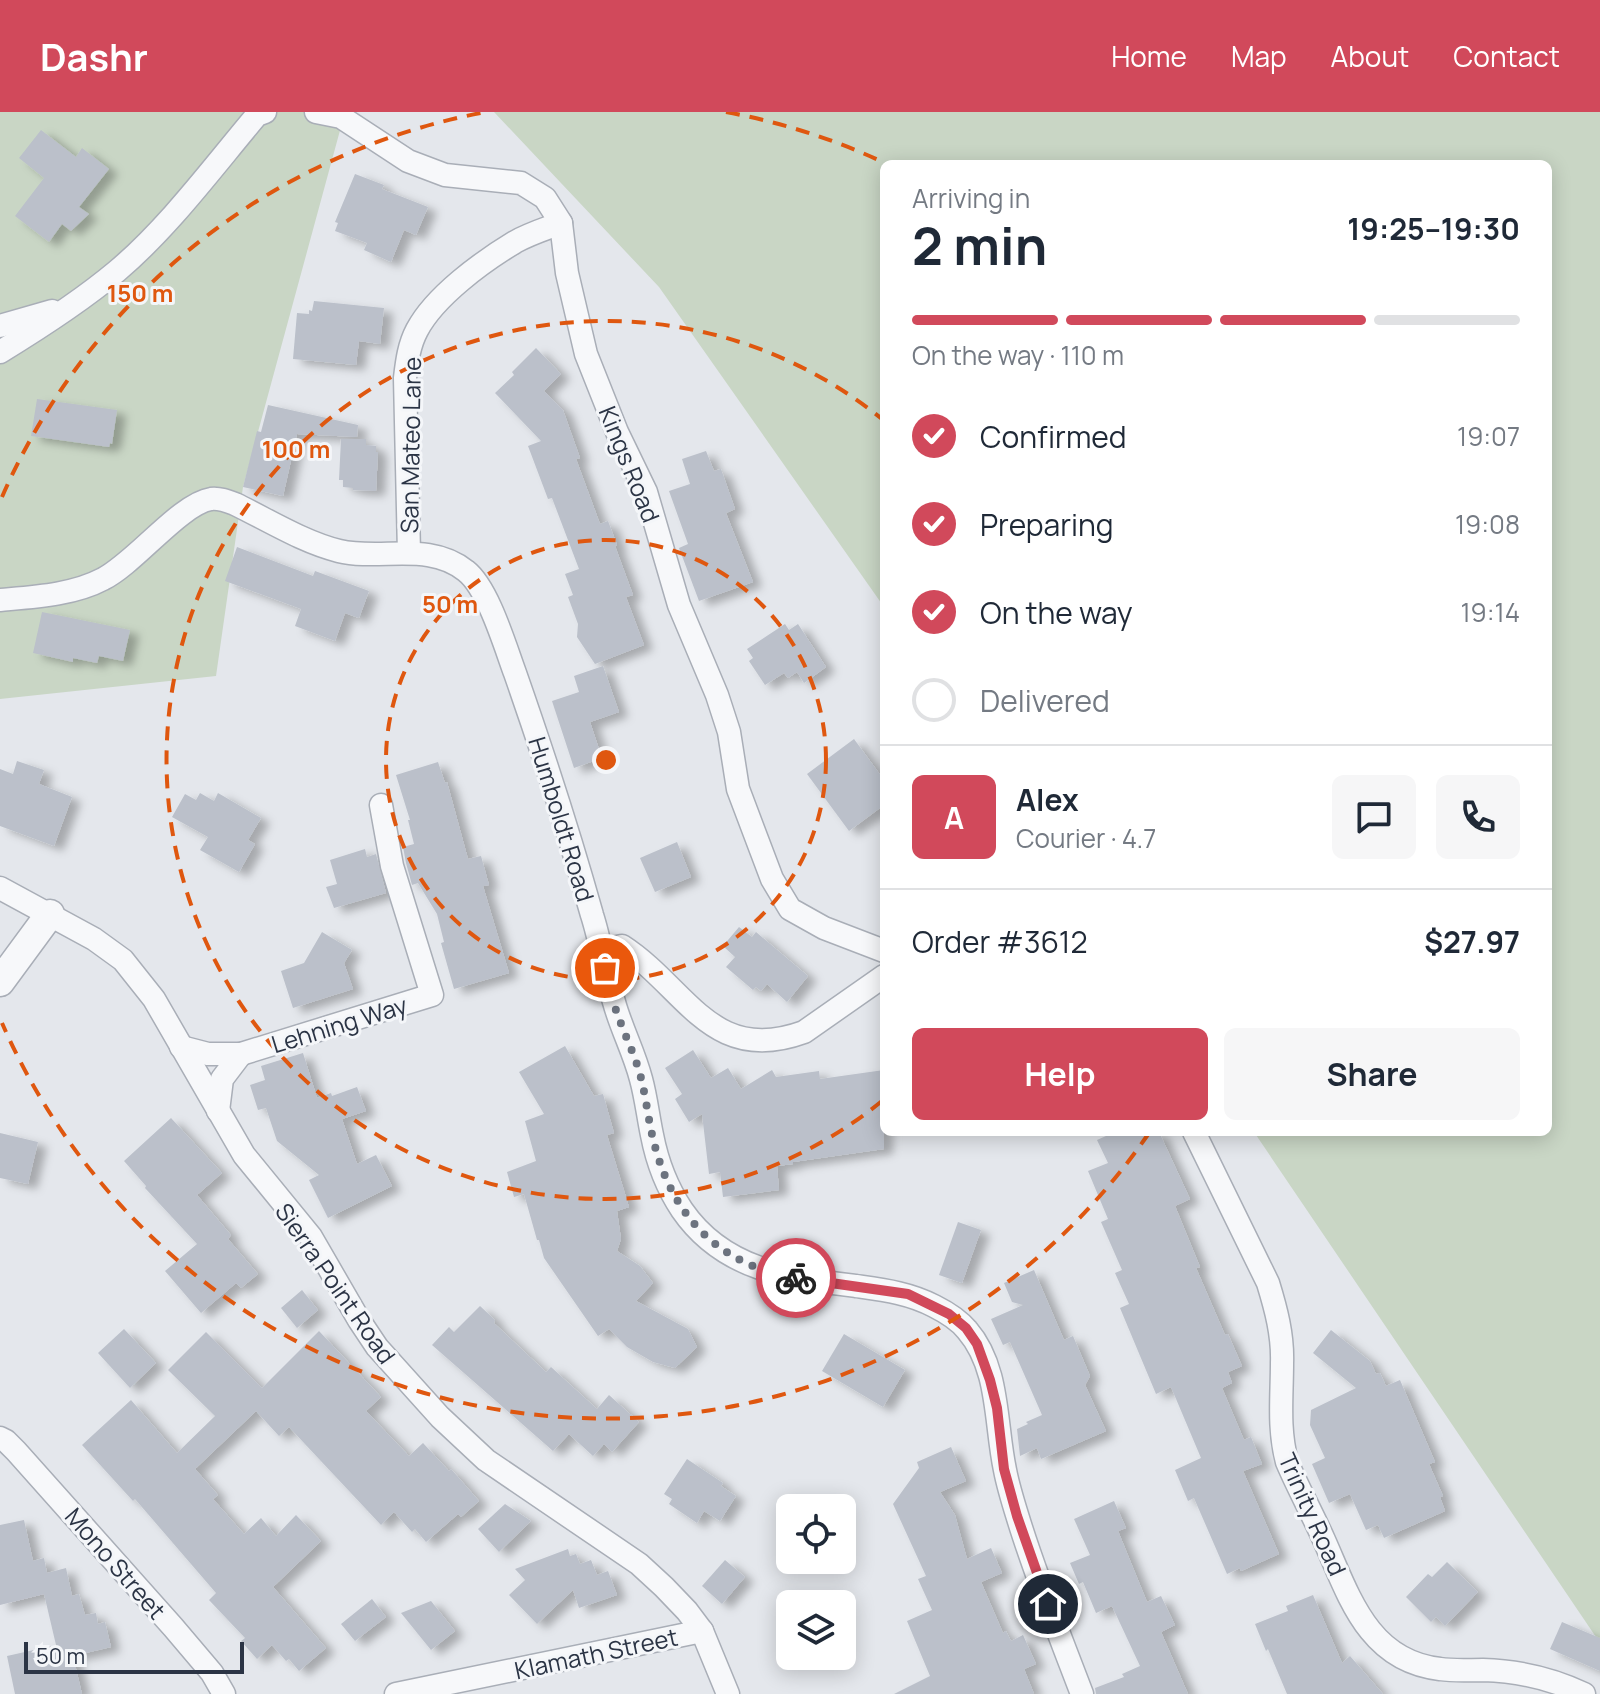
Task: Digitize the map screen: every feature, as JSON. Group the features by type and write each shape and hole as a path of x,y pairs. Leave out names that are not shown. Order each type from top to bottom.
{"street":[{"path":"0,352 76,303 119,270 159,231 257,115 265,112"},
{"path":"316,112 341,117 408,161 445,175 521,183 545,198 561,223"},
{"name":"San Mateo Lane","path":"409,553 405,378 412,340 428,313 474,271 515,242 561,223"},
{"name":"Kings Road","path":"561,223 567,273 586,354 617,432 646,492 679,605 717,695 729,732 738,789 772,879 790,909 824,928 880,949"},
{"path":"0,326 76,303"},
{"name":"Humboldt Road","path":"0,600 57,593 99,581 135,556 182,514 211,499 235,504 338,551 422,553 447,560 470,575 486,600 498,629 546,762 594,921 614,1002 641,1077 656,1153 671,1191 691,1222 719,1248 755,1268 778,1275 893,1291 921,1299 949,1314 966,1328 977,1344 990,1380 997,1408 1004,1469 1017,1516 1082,1694"},
{"name":"Lehning Way","path":"181,1047 208,1054 241,1054 432,995 392,866 381,805"},
{"name":"Sierra Point Road","path":"0,888 94,939 123,960 154,999 252,1167 311,1237 377,1347 440,1417 486,1460 639,1564 687,1611 702,1631 728,1694"},
{"path":"0,982 50,914"},
{"path":"600,951 622,946 641,959 711,1026 761,1041 804,1032 880,979"},
{"name":"Lehning Way","path":"218,1111 222,1079 241,1054"},
{"name":"Trinity Road","path":"1196,1136 1268,1283 1281,1331 1282,1443 1287,1462 1357,1613 1393,1653 1425,1666 1526,1676 1561,1684 1584,1694"},
{"name":"Mono Street","path":"0,1438 41,1478 134,1582 212,1673 224,1694"},
{"name":"Klamath Street","path":"396,1694 702,1631"}],"green space":[{"path":"0,112 345,112 243,487 216,676 0,699"},
{"path":"494,112 1600,112 1600,1643 1257,1136 1552,1136 1552,160 880,160 880,601 659,287"}],"building":[{"path":"41,130 76,157 82,148 109,169 79,207 89,214 71,231 62,224 49,242 15,216 44,178 19,158"},
{"path":"355,174 384,185 382,189 428,207 416,235 404,230 391,262 364,250 367,243 335,231 338,223 335,222"},
{"path":"314,301 384,308 380,344 359,341 356,365 293,359 297,313 309,314"},
{"path":"536,348 561,374 544,391 563,410 580,458 576,459 600,524 608,521 633,595 626,597 644,645 595,664 577,637 578,624 568,597 573,595 565,574 579,569 528,446 541,441 495,393"},
{"path":"37,399 117,410 112,444 109,447 31,436"},
{"path":"268,405 358,425 357,437 297,434 283,496 243,487 257,431 261,432"},
{"path":"341,439 366,439 366,445 376,446 376,491 343,487 343,480 339,480"},
{"path":"706,451 714,471 721,469 735,509 726,513 753,582 699,601 679,548 688,544 669,491 690,484 682,459"},
{"path":"237,547 313,576 315,571 369,591 359,618 345,613 335,641 295,626 301,609 225,581"},
{"path":"42,612 130,630 123,661 99,656 97,663 73,658 73,662 33,653"},
{"path":"785,624 789,630 798,624 826,667 804,683 797,672 788,678 784,673 765,685 749,661 753,658 747,649"},
{"path":"603,666 619,712 590,722 602,758 574,768 552,701 579,692 574,676"},
{"path":"854,739 880,775 880,808 849,831 807,774"},
{"path":"17,761 44,770 39,784 72,797 54,846 0,826 0,769 13,774"},
{"path":"438,762 447,782 468,859 481,856 489,885 483,886 509,973 454,989 441,943 444,942 437,914 418,883 412,885 406,863 403,847 414,844 396,775"},
{"path":"200,793 214,801 218,793 261,818 248,840 255,844 239,872 200,850 208,837 172,817 185,794 196,800"},
{"path":"677,842 691,877 655,892 640,858"},
{"path":"365,849 367,857 376,854 386,893 334,908 326,887 337,884 330,860"},
{"path":"739,927 752,937 756,932 808,976 787,1002 767,984 761,991 756,987 753,990 726,967 735,957 723,946"},
{"path":"322,932 352,950 344,963 353,989 293,1008 281,971 304,963"},
{"path":"565,1046 594,1096 603,1094 614,1133 607,1135 629,1207 617,1211 621,1239 617,1251 640,1266 653,1283 636,1301 688,1329 697,1347 675,1368 653,1362 627,1347 609,1329 598,1336 544,1258 524,1194 514,1197 507,1172 536,1161 525,1121 544,1114 519,1072"},
{"path":"693,1050 711,1078 728,1068 741,1089 772,1070 776,1077 819,1071 820,1079 880,1071 880,1136 884,1136 884,1149 777,1166 779,1190 723,1197 720,1172 709,1174 702,1114 689,1122 675,1099 682,1094 665,1068"},
{"path":"303,1053 317,1098 357,1087 366,1111 342,1119 357,1164 376,1155 392,1186 328,1218 309,1180 319,1175 277,1141 266,1108 258,1110 250,1085 265,1080 261,1066"},
{"path":"171,1118 222,1173 197,1195 231,1235 228,1239 258,1274 241,1288 236,1283 201,1313 165,1271 197,1244 124,1161"},
{"path":"0,1133 38,1142 28,1184 0,1178"},
{"path":"1106,1136 1161,1136 1190,1199 1175,1206 1200,1267 1196,1268 1242,1366 1228,1372 1232,1383 1222,1388 1244,1440 1251,1437 1262,1464 1243,1471 1279,1554 1241,1571 1240,1568 1227,1574 1194,1498 1188,1501 1175,1470 1201,1458 1171,1387 1156,1394 1120,1308 1129,1304 1115,1273 1122,1270 1101,1222 1108,1219 1088,1171 1108,1163 1097,1140"},
{"path":"958,1222 981,1230 962,1283 939,1275"},
{"path":"1034,1270 1064,1340 1073,1336 1090,1376 1085,1385 1106,1431 1041,1459 1037,1448 1020,1456 1017,1429 1042,1415 1010,1342 1003,1345 991,1319 1023,1305 1012,1302 1004,1283"},
{"path":"302,1290 318,1310 297,1328 281,1308"},
{"path":"480,1306 546,1372 551,1367 597,1409 609,1395 639,1422 612,1452 604,1444 593,1456 569,1434 553,1451 432,1345 449,1327 454,1332"},
{"path":"124,1329 156,1363 130,1388 98,1353"},
{"path":"1331,1330 1370,1361 1386,1386 1400,1380 1435,1462 1429,1464 1443,1496 1440,1497 1445,1511 1384,1538 1378,1525 1366,1530 1350,1494 1329,1503 1312,1464 1325,1458 1310,1425 1311,1410 1356,1388 1313,1353"},
{"path":"319,1331 381,1397 366,1411 409,1456 423,1443 479,1501 461,1517 458,1514 426,1542 394,1512 381,1525 289,1427 279,1436 256,1411 195,1469 218,1495 213,1499 244,1534 261,1518 276,1536 296,1515 321,1541 273,1587 326,1648 299,1671 272,1645 257,1659 241,1641 245,1638 209,1600 216,1593 135,1499 133,1501 82,1445 131,1400 177,1453 215,1416 168,1370 206,1332 262,1388"},
{"path":"844,1334 905,1370 883,1407 822,1371"},
{"path":"951,1447 966,1481 940,1492 955,1515 967,1559 991,1548 1002,1573 981,1582 1003,1633 1006,1631 1011,1641 1023,1635 1036,1664 1024,1669 1034,1694 894,1694 930,1676 907,1621 932,1610 918,1579 926,1576 893,1504 919,1468 917,1462"},
{"path":"687,1459 723,1483 721,1486 736,1496 720,1521 704,1511 697,1523 669,1504 672,1499 664,1494"},
{"path":"1114,1501 1126,1528 1118,1531 1147,1602 1161,1596 1175,1625 1161,1632 1188,1694 1096,1694 1095,1688 1124,1677 1122,1674 1140,1666 1112,1606 1096,1613 1083,1582 1079,1584 1070,1563 1090,1555 1074,1519"},
{"path":"505,1504 531,1521 499,1552 478,1529"},
{"path":"24,1520 33,1561 44,1558 47,1573 66,1568 72,1596 79,1594 85,1615 96,1613 98,1624 105,1622 111,1647 73,1656 82,1694 15,1694 7,1656 56,1645 44,1594 0,1605 0,1525"},
{"path":"568,1549 570,1556 576,1554 580,1564 591,1560 597,1575 608,1571 617,1595 579,1608 573,1590 537,1624 509,1595 525,1580 515,1569"},
{"path":"725,1560 745,1577 722,1604 702,1586"},
{"path":"1447,1562 1478,1592 1445,1626 1436,1617 1431,1622 1406,1597 1428,1574 1432,1577"},
{"path":"1313,1595 1342,1663 1350,1656 1383,1694 1287,1694 1255,1624 1288,1611 1286,1606"},
{"path":"372,1599 386,1617 355,1641 341,1624"},
{"path":"431,1601 455,1631 431,1650 401,1613"},
{"path":"1562,1622 1600,1638 1600,1671 1550,1649"}],"way so far":[{"path":"605,968 619,1019 641,1077 656,1153 681,1209 703,1234 735,1258 755,1268 796,1278"}],"route":[{"path":"796,1278 908,1294 949,1314 966,1328 985,1362 997,1408 1004,1469 1028,1551 1048,1604"}]}
